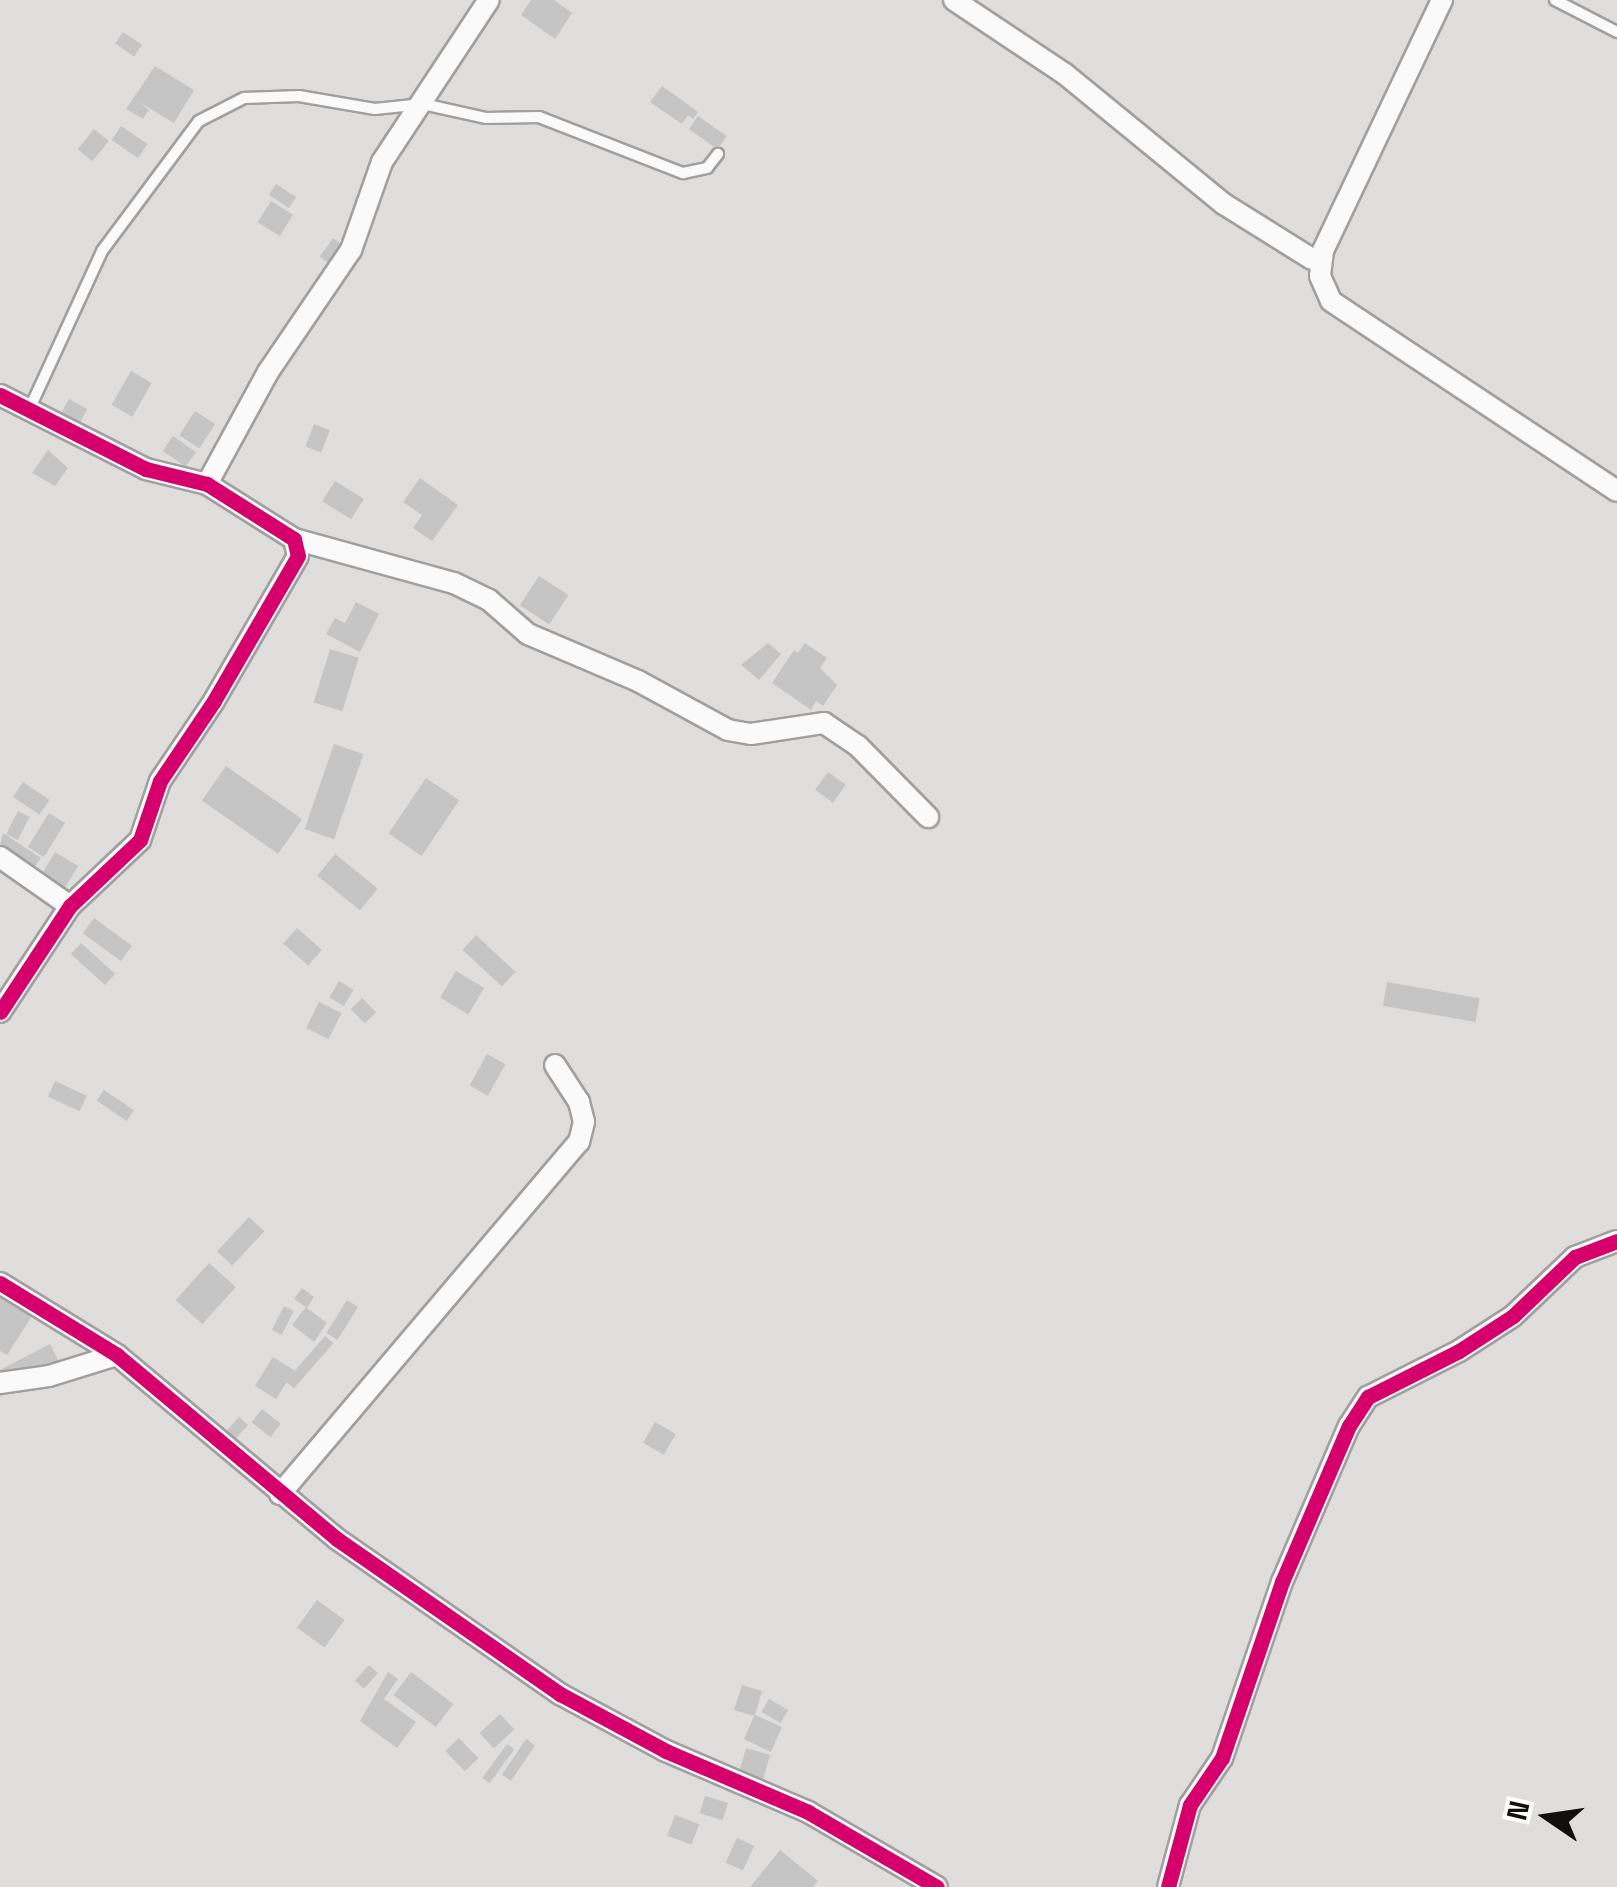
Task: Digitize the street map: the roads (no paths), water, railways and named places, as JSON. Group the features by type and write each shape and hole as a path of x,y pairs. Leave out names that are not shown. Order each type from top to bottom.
{"street":[{"path":"207,484 268,372 351,250 382,162 489,0"},
{"path":"954,0 1065,74 1224,204 1312,259"},
{"path":"1442,0 1323,251 1320,276 1331,301 1617,491"},
{"path":"0,395 146,470 207,484 294,539 454,583 489,600 528,634 638,681 728,730 752,734 824,723 858,746 928,818"},
{"path":"0,1012 70,906 140,840 160,780 292,572 298,556 294,539"},
{"path":"0,858 70,906"},
{"path":"280,1494 579,1142 584,1122 579,1102 555,1065"},
{"path":"1168,1887 1190,1805 1222,1758 1282,1582 1349,1426 1368,1397 1458,1351 1513,1316 1575,1257 1617,1241"},
{"path":"0,1283 117,1355 337,1540 560,1694 666,1752 808,1812 937,1887"},
{"path":"0,1384 49,1376 117,1355"}],"lane":[{"path":"1555,0 1617,32"},
{"path":"28,410 102,252 199,121 244,98 298,96 393,110 422,104 486,118 538,117 683,173 707,168 718,154"}]}
